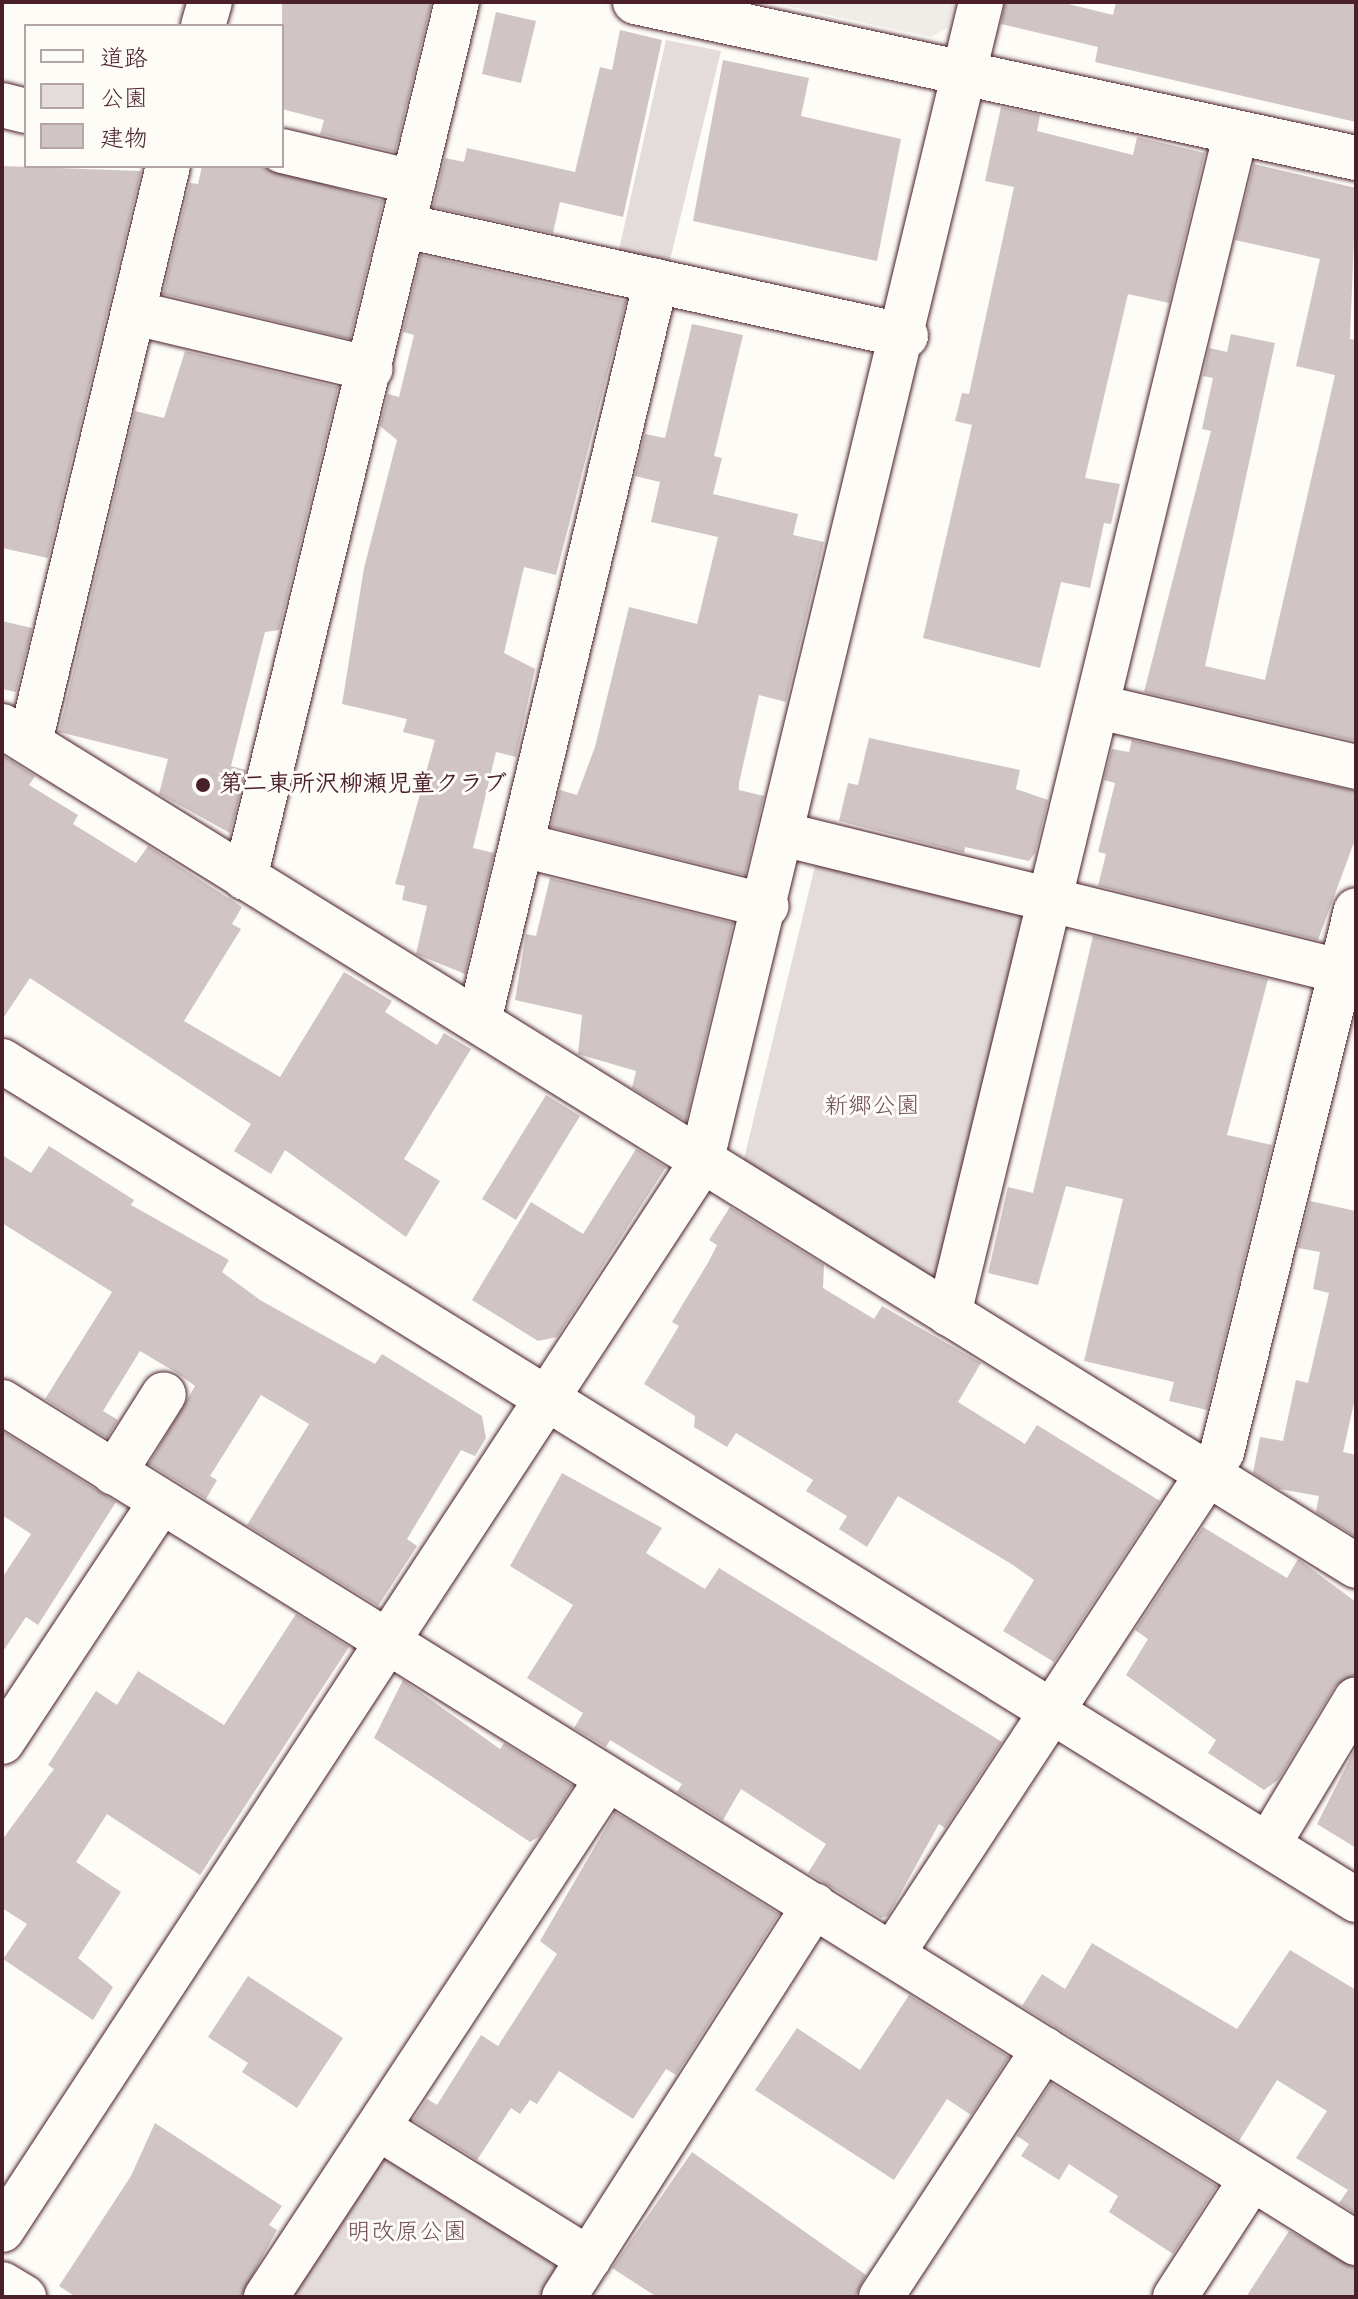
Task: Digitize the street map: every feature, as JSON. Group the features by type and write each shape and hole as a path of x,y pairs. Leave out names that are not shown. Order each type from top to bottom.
{"street":[{"path":"204,24 210,2"},
{"path":"245,878 457,2"},
{"path":"635,2 1356,158"},
{"path":"2,2230 701,1163 786,835 906,336 981,2"},
{"path":"2,105 24,110"},
{"path":"949,1314 1099,707 1236,132"},
{"path":"284,151 413,182"},
{"path":"168,168 134,313 16,734 479,1021 701,1163 1356,1566"},
{"path":"405,226 906,336"},
{"path":"479,1021 656,281"},
{"path":"134,313 370,369"},
{"path":"1099,707 1356,767"},
{"path":"786,835 1348,973"},
{"path":"522,845 767,906"},
{"path":"893,1953 1222,1452 1348,973 1356,910"},
{"path":"2,1061 549,1397 1049,1712 1356,1900"},
{"path":"114,1473 164,1394"},
{"path":"2,1402 1356,2243"},
{"path":"2,1742 161,1502"},
{"path":"1268,1845 1356,1699"},
{"path":"266,2297 380,2129 607,1779"},
{"path":"564,2297 815,1905"},
{"path":"881,2297 1044,2049"},
{"path":"380,2129 589,2259"},
{"path":"1175,2297 1251,2180"},
{"path":"2,2284 24,2297"}],"shaded area":[{"path":"769,2 954,2 947,28 931,37"}],"green space":[{"path":"666,40 721,51 669,264 618,254"},
{"name":"新郷公園","path":"816,862 1031,914 948,1276 933,1284 742,1167"},
{"name":"明改原公園","path":"384,2150 566,2259 541,2297 289,2297"}],"building":[{"path":"282,2 431,4 395,152 320,134 324,120 284,110"},
{"path":"1005,2 1060,2 1113,15 1116,2 1356,2 1356,122 1095,62 1098,47 1001,24"},
{"path":"496,12 536,21 521,83 482,74"},
{"path":"620,30 662,40 623,217 560,202 553,233 433,207 445,158 464,162 467,148 575,172 600,67 612,70"},
{"path":"723,60 809,78 801,116 901,139 877,261 693,221"},
{"path":"1001,107 1040,115 1037,131 1133,155 1137,137 1205,153 1169,303 1128,294 1085,478 1120,484 1111,524 1104,523 1090,588 1061,582 1040,668 923,638 972,425 955,421 962,393 969,394 1014,187 985,181"},
{"path":"1254,164 1356,188 1350,339 1356,340 1356,741 1144,692 1211,431 1202,429 1213,378 1203,376 1209,348 1227,352 1231,334 1275,343 1205,666 1265,680 1335,375 1296,366 1320,259 1235,240"},
{"path":"2,166 141,171 48,558 2,548"},
{"path":"202,168 270,168 383,201 350,339 163,294 190,183 198,184"},
{"path":"421,255 626,301 556,575 524,567 504,653 535,669 516,757 496,752 473,848 494,853 465,974 416,954 427,906 402,900 405,886 395,884 435,740 403,732 407,719 342,704 364,568 397,440 380,426 388,394 399,397 414,335 403,332"},
{"path":"692,324 743,335 714,456 722,458 713,494 798,514 793,535 824,542 786,702 759,695 739,783 739,790 764,796 745,875 551,827 560,790 577,795 595,747 629,607 697,624 718,537 651,522 660,482 635,476 645,434 665,438"},
{"path":"185,351 338,387 279,630 265,632 231,766 246,770 230,833 159,794 168,759 59,732 135,411 164,418"},
{"path":"2,621 32,628 16,692 2,689"},
{"path":"869,738 1020,770 1016,789 1048,800 1035,853 1029,861 965,847 964,853 839,821 848,783 858,785"},
{"path":"1132,740 1356,791 1356,837 1318,940 1098,886 1106,854 1098,852 1115,783 1104,780 1112,749 1129,752"},
{"path":"2,755 35,776 29,785 78,815 73,824 136,863 148,846 242,907 232,924 241,929 184,1021 280,1077 344,972 392,1001 385,1012 437,1045 444,1033 471,1049 404,1159 440,1181 406,1237 285,1150 271,1174 234,1151 251,1124 30,978 2,1020"},
{"path":"550,878 733,923 686,1121 632,1088 636,1071 578,1054 582,1015 515,1000 526,934 536,936"},
{"path":"1093,936 1268,979 1227,1135 1272,1145 1207,1410 1169,1401 1174,1382 1084,1361 1123,1199 1066,1186 1038,1285 988,1273 1008,1187 1033,1193"},
{"path":"546,1095 580,1116 516,1220 482,1199"},
{"path":"49,1146 134,1200 131,1205 229,1260 222,1272 260,1300 375,1364 382,1354 482,1416 486,1438 475,1456 461,1450 407,1539 417,1546 378,1606 247,1525 309,1424 261,1395 210,1476 217,1480 206,1499 149,1464 195,1386 177,1373 140,1351 103,1411 118,1420 107,1438 45,1399 112,1292 2,1223 2,1155 31,1173"},
{"path":"636,1149 666,1167 557,1337 538,1341 472,1300 531,1202 583,1234"},
{"path":"1310,1201 1356,1211 1356,1394 1343,1452 1356,1455 1356,1537 1316,1512 1319,1496 1279,1489 1253,1473 1260,1437 1283,1441 1296,1380 1308,1383 1329,1293 1313,1289 1320,1252 1298,1248"},
{"path":"730,1207 824,1265 823,1288 874,1319 882,1306 981,1363 958,1402 1025,1444 1037,1425 1160,1501 1054,1662 1003,1631 1034,1580 1013,1565 898,1496 867,1547 839,1529 847,1516 806,1491 813,1480 736,1433 727,1447 694,1427 695,1416 644,1384 679,1326 672,1322 709,1261 717,1245 709,1240"},
{"path":"2,1431 116,1502 38,1625 26,1617 2,1653 2,1578 31,1534 2,1515"},
{"path":"562,1473 662,1528 646,1553 705,1589 719,1568 1002,1742 945,1828 939,1824 888,1916 881,1918 808,1873 826,1844 741,1789 723,1820 677,1792 682,1784 610,1740 606,1747 574,1728 583,1713 527,1678 573,1605 510,1566"},
{"path":"1203,1527 1287,1578 1298,1559 1356,1602 1356,1674 1335,1686 1278,1780 1264,1790 1208,1753 1216,1740 1126,1675 1148,1639 1135,1630"},
{"path":"296,1614 349,1647 200,1875 107,1814 76,1862 121,1892 78,1958 113,1987 93,2020 3,1959 27,1924 2,1908 2,1840 54,1769 48,1765 96,1691 117,1705 138,1671 224,1725"},
{"path":"403,1680 500,1749 504,1743 573,1786 540,1836 530,1842 374,1738"},
{"path":"1356,1747 1356,1848 1317,1824"},
{"path":"615,1812 779,1914 676,2075 666,2069 633,2119 559,2071 537,2104 530,2100 520,2114 511,2108 477,2160 413,2120 427,2099 437,2105 481,2035 498,2046 557,1954 540,1941"},
{"path":"1092,1943 1237,2029 1290,1950 1356,1990 1356,2214 1339,2203 1348,2190 1296,2158 1327,2111 1277,2080 1239,2141 1022,2006 1042,1974 1065,1989"},
{"path":"248,1976 343,2038 297,2108 242,2072 248,2063 208,2037"},
{"path":"909,1995 1009,2057 971,2115 947,2099 894,2180 755,2090 797,2028 860,2070"},
{"path":"1051,2083 1217,2186 1173,2254 1109,2212 1118,2196 1069,2164 1059,2180 1021,2156 1029,2144 1017,2136"},
{"path":"155,2123 282,2206 269,2225 277,2230 241,2297 76,2297 59,2286 131,2176"},
{"path":"692,2152 866,2275 855,2297 657,2297 612,2268"},
{"path":"1289,2231 1356,2268 1356,2297 1246,2297"}],"place":[{"name":"第二東所沢柳瀬児童クラブ","path":"203,785"}]}
